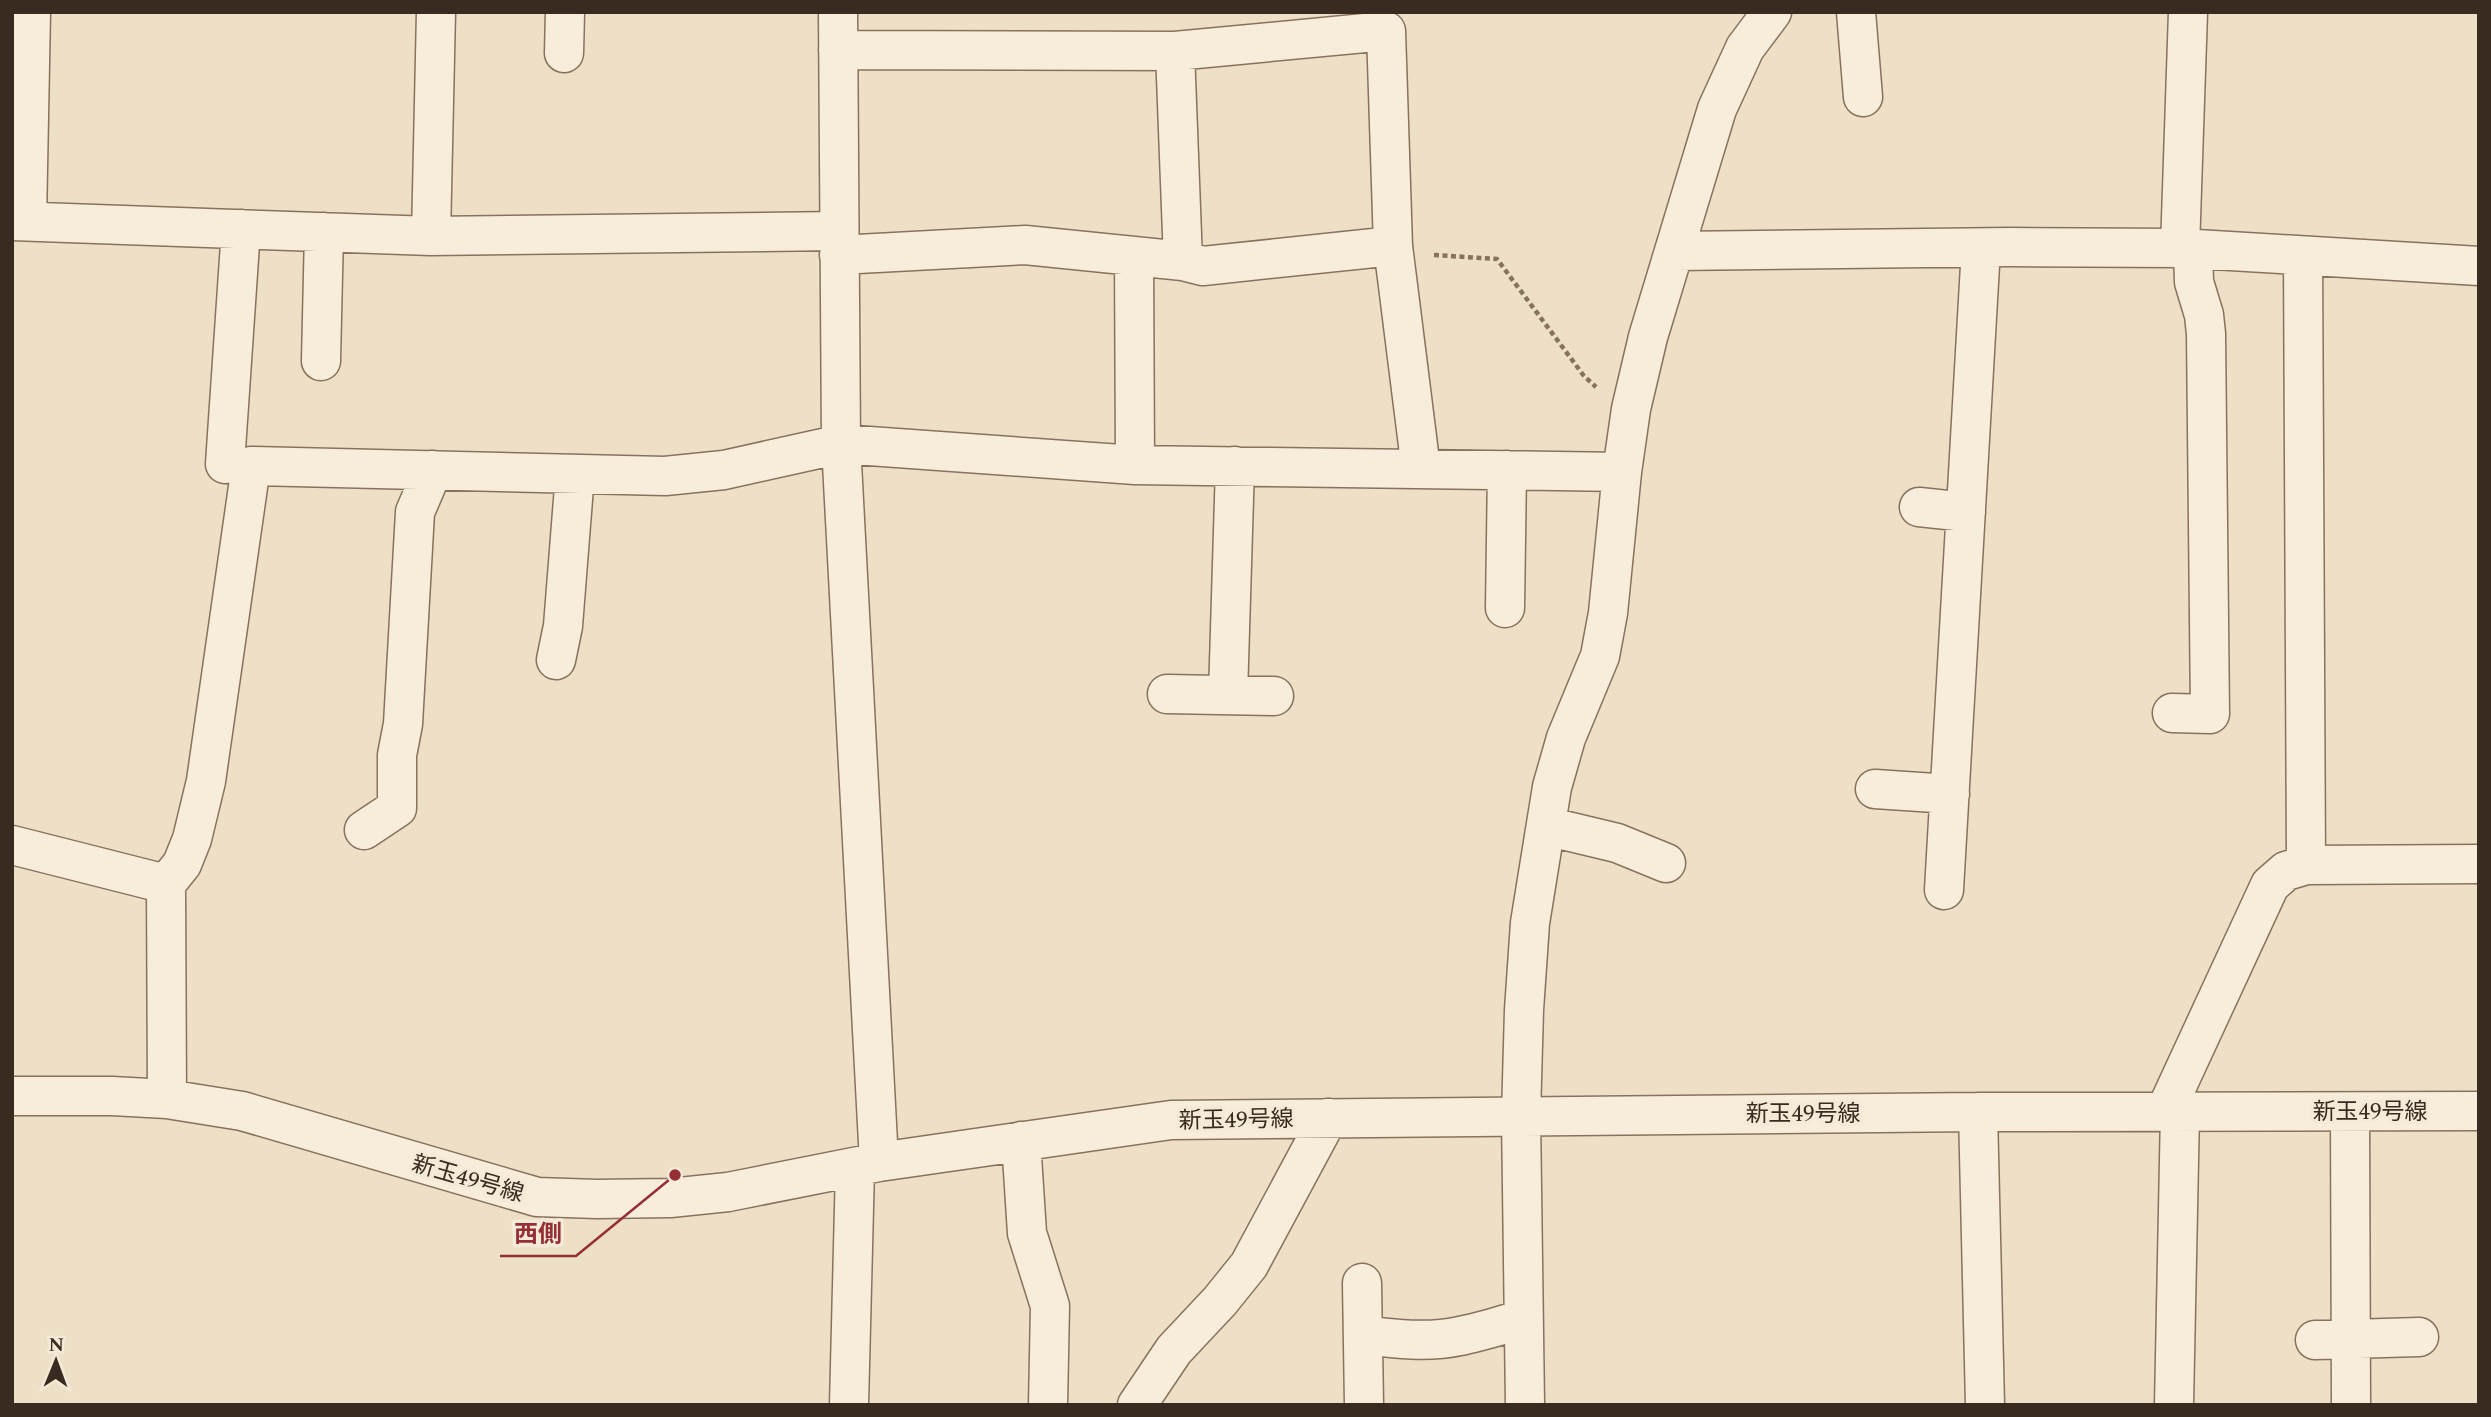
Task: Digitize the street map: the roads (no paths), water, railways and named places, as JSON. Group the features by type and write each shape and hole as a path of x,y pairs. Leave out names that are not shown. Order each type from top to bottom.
{"street":[{"path":"31,12 20,221 431,236 1025,246 1183,261 1203,266 1393,250"},
{"path":"431,236 436,12"},
{"path":"564,52 565,12"},
{"path":"838,12 841,444 867,1165 849,1405"},
{"path":"1525,1405 1521,1116 1524,1010 1530,923 1552,787 1566,738 1600,656 1608,613 1622,472 1648,337 1717,109 1745,48 1772,12"},
{"path":"1856,12 1863,97"},
{"path":"2172,713 2210,714 2206,334 2204,315 2186,249 2188,12"},
{"path":"838,50 1175,51 1350,23 1386,31 1393,250 1422,469"},
{"path":"1175,51 1183,261"},
{"path":"225,464 242,229"},
{"path":"321,361 324,232"},
{"path":"1944,890 1981,248"},
{"path":"1675,251 2186,249 2479,266"},
{"path":"1135,256 1135,465"},
{"path":"2303,256 2306,865"},
{"path":"167,1099 166,884 182,864 206,781 251,467 666,476 724,470 841,444 1135,465 1622,472"},
{"path":"1228,695 1235,466"},
{"path":"364,830 397,808 397,755 403,724 415,512 433,470"},
{"path":"1505,608 1507,470"},
{"path":"556,660 563,626 575,474"},
{"path":"1919,507 1966,512"},
{"path":"1167,694 1274,696"},
{"path":"1875,789 1950,794"},
{"path":"1546,826 1617,843 1666,863"},
{"path":"12,845 166,884"},
{"path":"2174,1405 2172,1112 2270,885 2286,871 2306,865 2479,863"},
{"name":"新玉49号線","path":"12,1096 167,1099 242,1111 537,1197 597,1199 682,1197 728,1192 867,1165 1171,1120 1978,1112 2479,1111"},
{"path":"1978,1112 1985,1405"},
{"path":"2350,1112 2334,1340 2351,1405"},
{"path":"1137,1405 1174,1350 1249,1265 1328,1118"},
{"path":"1021,1142 1027,1233 1050,1306 1048,1405"},
{"path":"1362,1283 1364,1405"},
{"path":"1363,1335 1398,1340 1458,1337 1523,1319"},
{"path":"2334,1340 2419,1337"}],"place":[{"name":"西側","path":"675,1175"}]}
